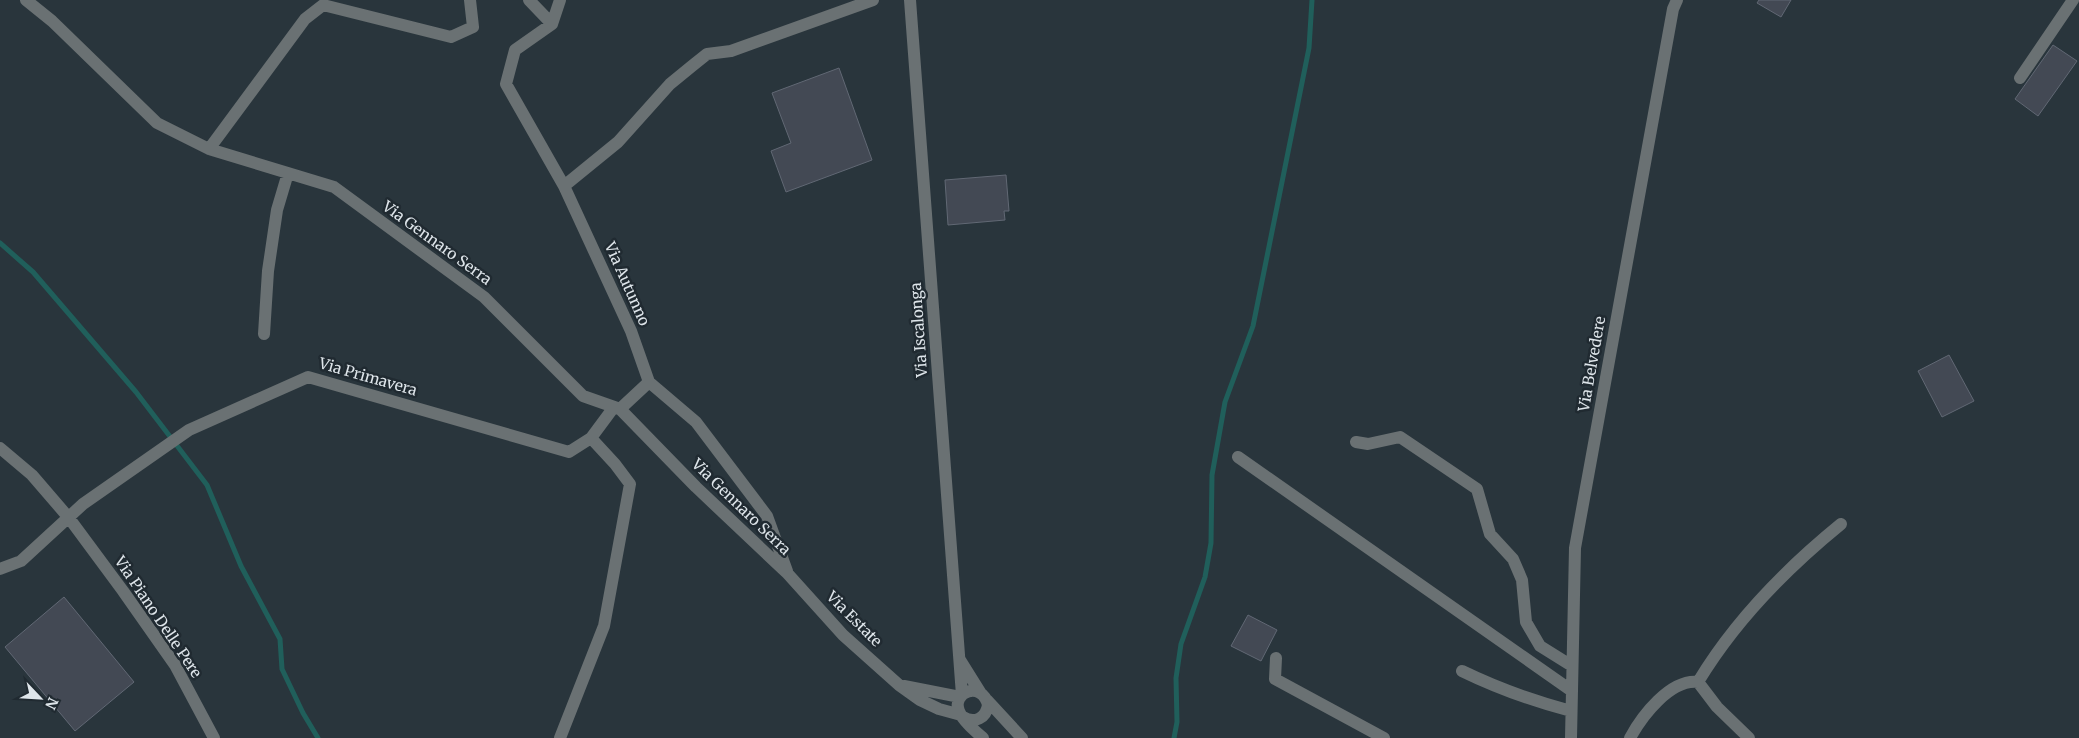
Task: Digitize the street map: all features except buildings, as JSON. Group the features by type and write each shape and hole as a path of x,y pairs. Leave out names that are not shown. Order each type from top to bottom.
{"street":[{"name":"Via Gennaro Serra","path":"26,0 52,21 157,123 209,149 334,188 484,297 583,396 617,408 696,487 788,574"},
{"path":"209,149 305,19 323,5 451,37 473,27 470,0"},
{"path":"529,0 552,24 560,0"},
{"path":"564,186 618,142 670,84 707,54 730,51 873,0"},
{"name":"Via Iscalonga","path":"910,0 961,696"},
{"name":"Via Belvedere","path":"1571,738 1575,548 1673,9 1677,0"},
{"path":"2020,78 2073,0"},
{"name":"Via Autunno","path":"552,24 514,50 506,84 564,186 631,331 649,382"},
{"path":"264,334 268,271 277,210 288,173"},
{"name":"Via Primavera","path":"69,518 83,504 184,433 308,377 569,452 591,438 617,408 649,382"},
{"path":"649,382 696,422 767,516 788,574"},
{"path":"1356,442 1368,444 1400,437 1477,489 1490,534 1513,559 1522,580 1526,622 1540,646 1572,666"},
{"path":"560,738 604,626 630,484 616,464 591,438"},
{"name":"Via Piano Delle Pere","path":"0,448 32,476 69,518 123,591 175,665 214,738"},
{"path":"1238,457 1572,691"},
{"path":"0,569 21,562 69,518"},
{"path":"1698,682 1714,655 1753,609 1807,552 1841,524"},
{"name":"Via Estate","path":"788,574 843,635 899,685 920,700 939,709 962,716"},
{"name":"Via Iscalonga","path":"958,658 983,696"},
{"path":"1276,658 1275,679 1384,738"},
{"path":"1462,671 1493,686 1571,711"},
{"path":"1630,738 1648,709 1673,690 1690,681 1698,682 1717,707 1749,738"},
{"path":"899,685 961,696"},
{"path":"983,738 962,716 958,706 961,696 968,691 983,696 1022,738"},
{"path":"962,716 972,720 981,718 987,710 983,696"}],"waterway":[{"path":"1174,738 1177,722 1176,678 1181,644 1205,577 1211,543 1212,475 1225,402 1253,326 1309,48 1312,0"},
{"path":"0,243 33,272 136,392 207,485 241,566 280,639 282,669 303,713 318,738"}]}
